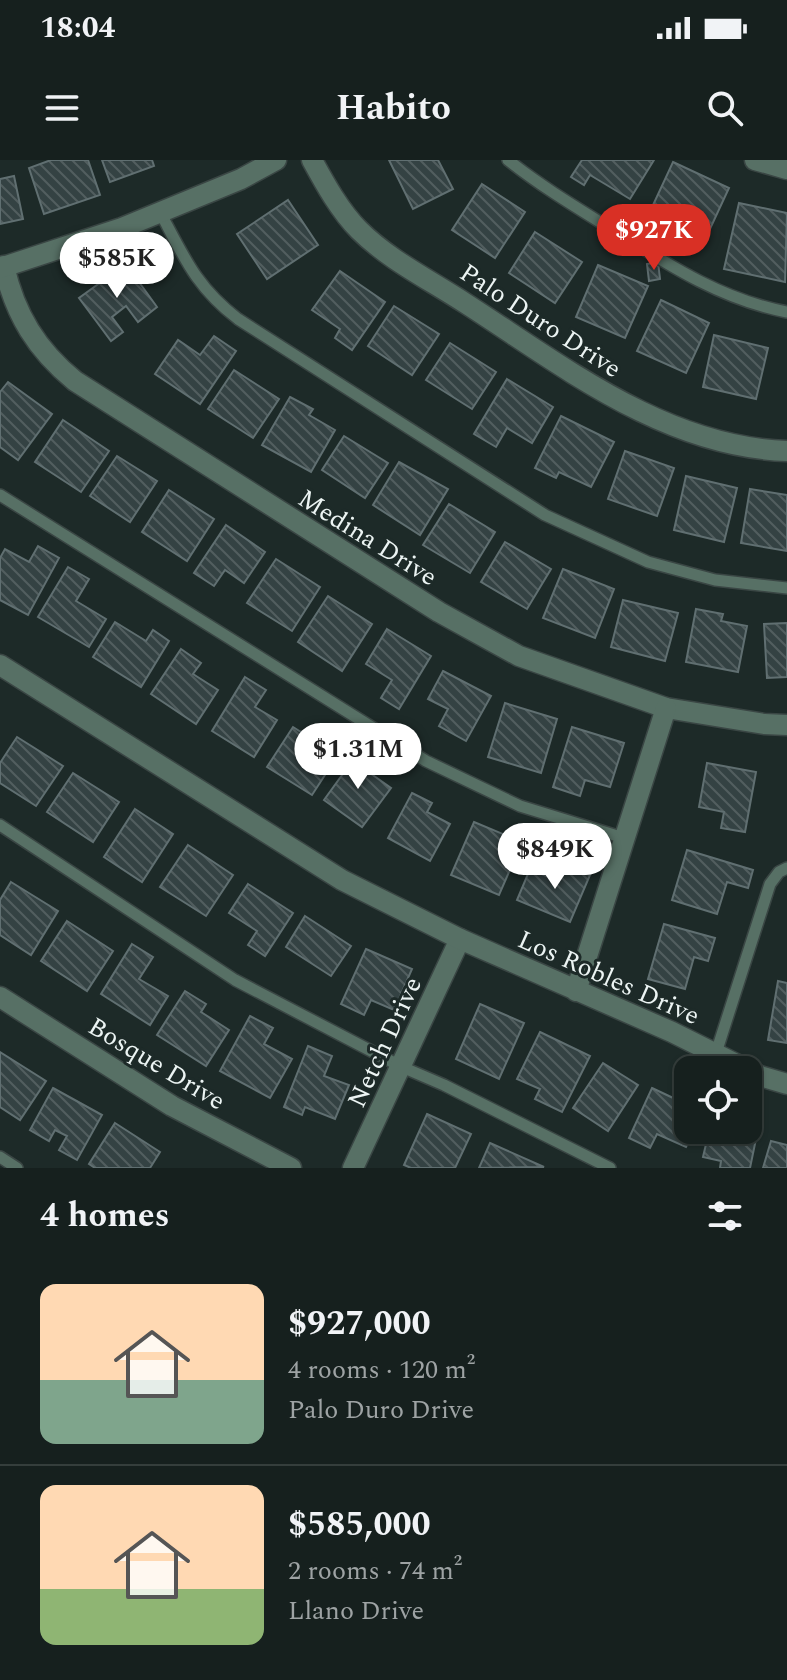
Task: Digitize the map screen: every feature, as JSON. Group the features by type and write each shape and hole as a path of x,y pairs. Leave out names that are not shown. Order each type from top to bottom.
{"street":[{"path":"2,267 122,228 241,179 276,160"},
{"name":"Palo Duro Drive","path":"312,160 359,230 394,257 610,396 663,422 722,442 787,451"},
{"path":"755,160 787,169"},
{"name":"Medina Drive","path":"2,267 30,332 50,360 75,381 439,612 519,656 666,708 787,725"},
{"name":"Los Robles Drive","path":"0,665 342,880 460,939 716,1053 760,1076 787,1084"},
{"path":"576,991 666,708"},
{"name":"Netch Drive","path":"353,1168 460,939"},
{"name":"Bosque Drive","path":"0,997 172,1106 291,1168"}],"lane":[{"path":"508,160 562,199 688,276 721,293 787,312"},
{"path":"160,212 191,273 214,301 545,515 648,562 715,580 787,588"},
{"path":"0,495 426,761 520,806 624,838"},
{"path":"0,825 235,980 402,1067 610,1168"},
{"path":"716,1053 770,884 779,872 787,868"},
{"path":"0,1157 17,1168"}],"building":[{"path":"51,160 88,160 100,195 44,214 29,168"},
{"path":"102,160 152,160 154,166 110,182"},
{"path":"389,160 438,160 453,189 413,209"},
{"path":"582,160 654,160 630,199 590,175 584,185 571,177"},
{"path":"673,162 729,188 703,244 647,218"},
{"path":"14,176 23,219 0,224 0,179"},
{"path":"482,184 525,212 495,258 452,230"},
{"path":"288,200 318,245 267,279 237,234"},
{"path":"739,203 787,213 785,282 724,269"},
{"path":"535,232 582,262 555,303 509,273"},
{"path":"658,262 660,279 649,281 647,264"},
{"path":"126,264 157,307 138,322 126,306 112,317 123,332 111,341 79,298"},
{"path":"598,265 648,286 625,338 576,317"},
{"path":"340,271 385,302 352,350 335,338 340,329 312,310"},
{"path":"661,300 709,323 686,373 637,351"},
{"path":"394,306 439,334 412,375 368,346"},
{"path":"714,335 768,348 756,399 703,387"},
{"path":"214,336 236,351 200,404 155,374 178,340 200,355"},
{"path":"450,343 496,372 472,409 426,380"},
{"path":"234,370 279,399 253,438 208,409"},
{"path":"507,379 553,407 532,443 507,428 496,447 474,434"},
{"path":"8,382 52,414 18,460 0,447 0,392"},
{"path":"290,397 313,409 309,415 335,430 311,472 262,445"},
{"path":"561,416 614,442 591,487 559,472 556,478 535,468"},
{"path":"63,420 109,451 81,492 35,462"},
{"path":"344,436 388,463 365,498 322,470"},
{"path":"625,451 674,468 657,516 608,499"},
{"path":"117,456 157,481 130,522 90,496"},
{"path":"399,462 448,489 420,535 373,505"},
{"path":"686,476 737,488 724,542 674,530"},
{"path":"750,489 787,495 787,551 741,543"},
{"path":"169,490 214,519 187,561 142,532"},
{"path":"449,504 495,532 470,573 423,545"},
{"path":"226,525 265,552 244,583 225,570 214,586 194,573"},
{"path":"505,542 551,569 527,609 481,582"},
{"path":"38,546 59,558 28,615 0,600 0,558 5,549 29,562"},
{"path":"276,559 320,587 292,631 247,603"},
{"path":"68,567 89,579 76,601 106,619 89,647 38,617"},
{"path":"563,569 614,589 595,638 543,618"},
{"path":"328,596 372,624 342,671 298,642"},
{"path":"623,600 678,613 665,661 611,647"},
{"path":"696,609 723,614 721,621 747,626 738,672 686,662"},
{"path":"115,622 146,641 153,630 169,641 141,687 93,657"},
{"path":"787,623 787,677 767,678 764,624"},
{"path":"387,629 431,656 399,709 381,698 392,680 366,664"},
{"path":"181,649 201,663 193,674 218,690 196,724 151,694"},
{"path":"443,671 491,696 466,741 439,726 448,709 428,699"},
{"path":"245,677 266,690 255,707 277,720 254,757 212,731"},
{"path":"505,703 557,719 541,773 488,757"},
{"path":"293,727 338,755 312,795 267,767"},
{"path":"572,727 624,743 610,787 585,780 580,796 553,787"},
{"path":"17,737 63,766 36,806 0,783 0,763"},
{"path":"358,753 376,766 370,773 391,788 362,827 324,800"},
{"path":"707,763 756,772 745,832 721,828 724,812 699,807"},
{"path":"73,773 119,802 93,842 47,812"},
{"path":"412,793 432,803 427,812 450,824 430,861 388,838"},
{"path":"135,809 173,834 142,882 104,857"},
{"path":"474,822 522,842 499,895 451,875"},
{"path":"188,845 233,875 206,916 160,887"},
{"path":"687,850 753,870 748,888 727,882 717,914 672,900"},
{"path":"561,862 590,875 570,922 517,900 530,869 553,879"},
{"path":"11,882 58,911 31,955 0,935 0,900"},
{"path":"248,884 293,913 265,956 248,945 257,931 229,913"},
{"path":"305,916 351,946 331,976 286,947"},
{"path":"67,921 113,951 87,991 41,961"},
{"path":"664,924 715,938 708,961 694,957 685,989 648,979"},
{"path":"132,944 153,957 139,979 168,996 150,1025 101,994"},
{"path":"366,949 412,969 394,1010 371,1000 364,1015 341,1004"},
{"path":"778,981 787,983 787,1043 768,1040"},
{"path":"185,991 206,1004 201,1012 229,1030 206,1066 157,1035"},
{"path":"480,1004 524,1023 499,1079 456,1059"},
{"path":"250,1016 273,1028 264,1044 292,1059 270,1098 220,1071"},
{"path":"540,1032 590,1056 562,1112 535,1099 540,1089 517,1079"},
{"path":"308,1046 332,1056 324,1076 349,1085 335,1119 305,1107 302,1115 284,1107"},
{"path":"0,1052 46,1081 20,1120 0,1107"},
{"path":"603,1063 638,1085 608,1131 573,1108"},
{"path":"53,1088 102,1115 77,1160 59,1150 67,1136 55,1130 49,1141 30,1130"},
{"path":"652,1088 674,1098 674,1142 657,1134 650,1148 629,1138"},
{"path":"427,1114 471,1134 455,1168 411,1168 404,1165"},
{"path":"115,1123 160,1152 150,1168 95,1168 89,1164"},
{"path":"771,1141 787,1145 787,1168 763,1168"},
{"path":"490,1143 544,1167 479,1168"},
{"path":"706,1144 755,1144 750,1168 720,1168 721,1161 703,1157"}]}
